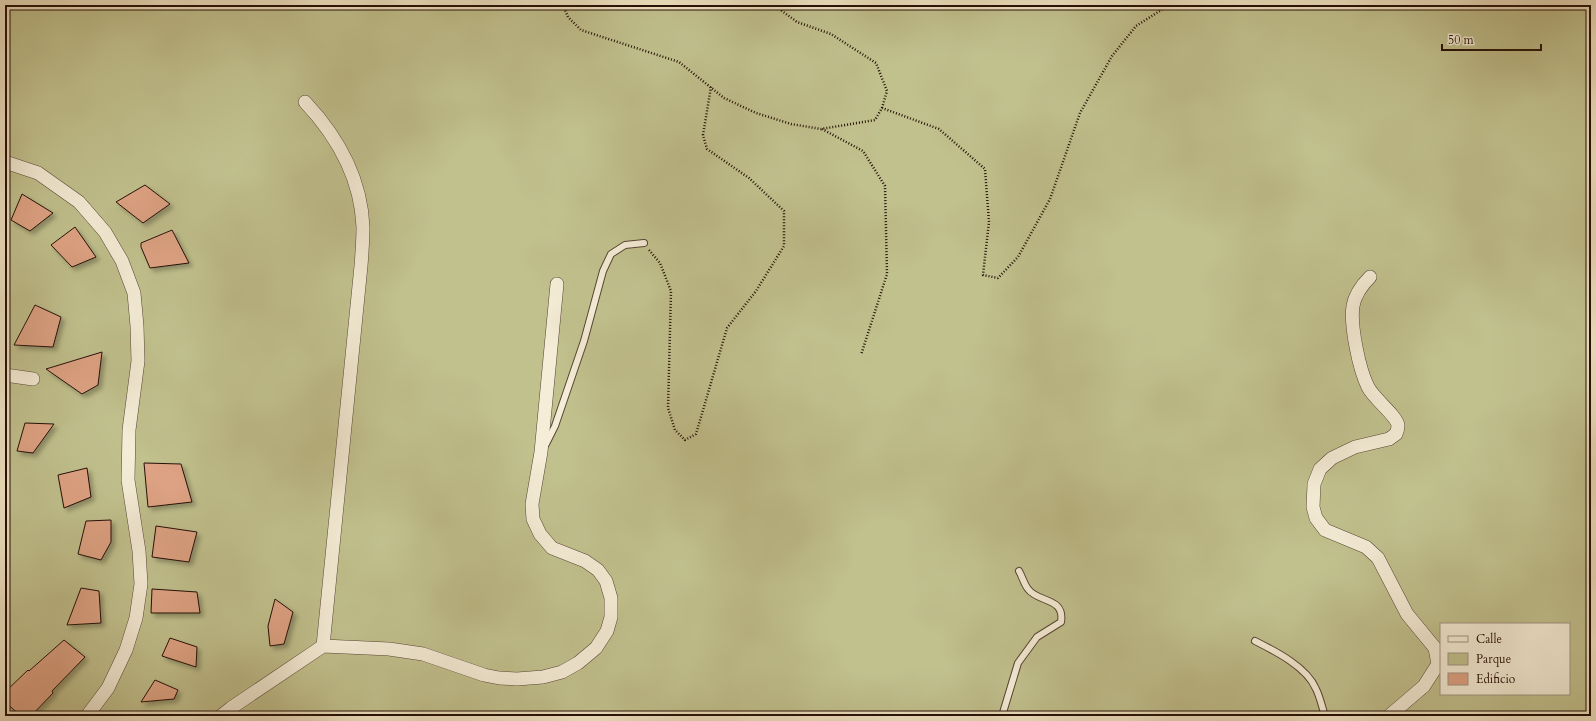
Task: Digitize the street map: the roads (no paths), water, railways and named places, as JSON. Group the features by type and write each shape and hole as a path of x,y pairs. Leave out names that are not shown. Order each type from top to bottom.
{"street":[{"path":"305,102 321,119 332,134 347,161 358,191 363,226 361,266 323,646"},
{"path":"5,162 38,173 79,202 105,232 122,261 134,293 138,361 129,430 128,480 139,551 141,584 136,618 126,650 108,688 87,716"},
{"path":"1370,277 1360,288 1353,306 1353,326 1360,363 1368,386 1376,398 1393,415 1398,425 1396,434 1389,439 1355,447 1332,458 1320,469 1314,484 1313,507 1316,518 1325,530 1366,547 1378,558 1407,614 1435,648 1438,664 1424,686 1389,716"},
{"path":"221,716 323,646 390,649 423,654 484,675 517,679 543,677 562,672 578,663 596,648 607,631 611,617 611,598 606,581 598,570 585,561 552,548 540,534 533,519 532,504 541,452 557,284"},
{"path":"5,375 33,379"}],"lane":[{"path":"541,452 555,426 584,341 603,271 611,254 625,245 644,243"},
{"path":"1002,716 1018,663 1037,637 1061,622 1062,614 1058,606 1028,590 1019,571"},
{"path":"1255,641 1279,654 1303,671 1316,687 1325,716"}]}
